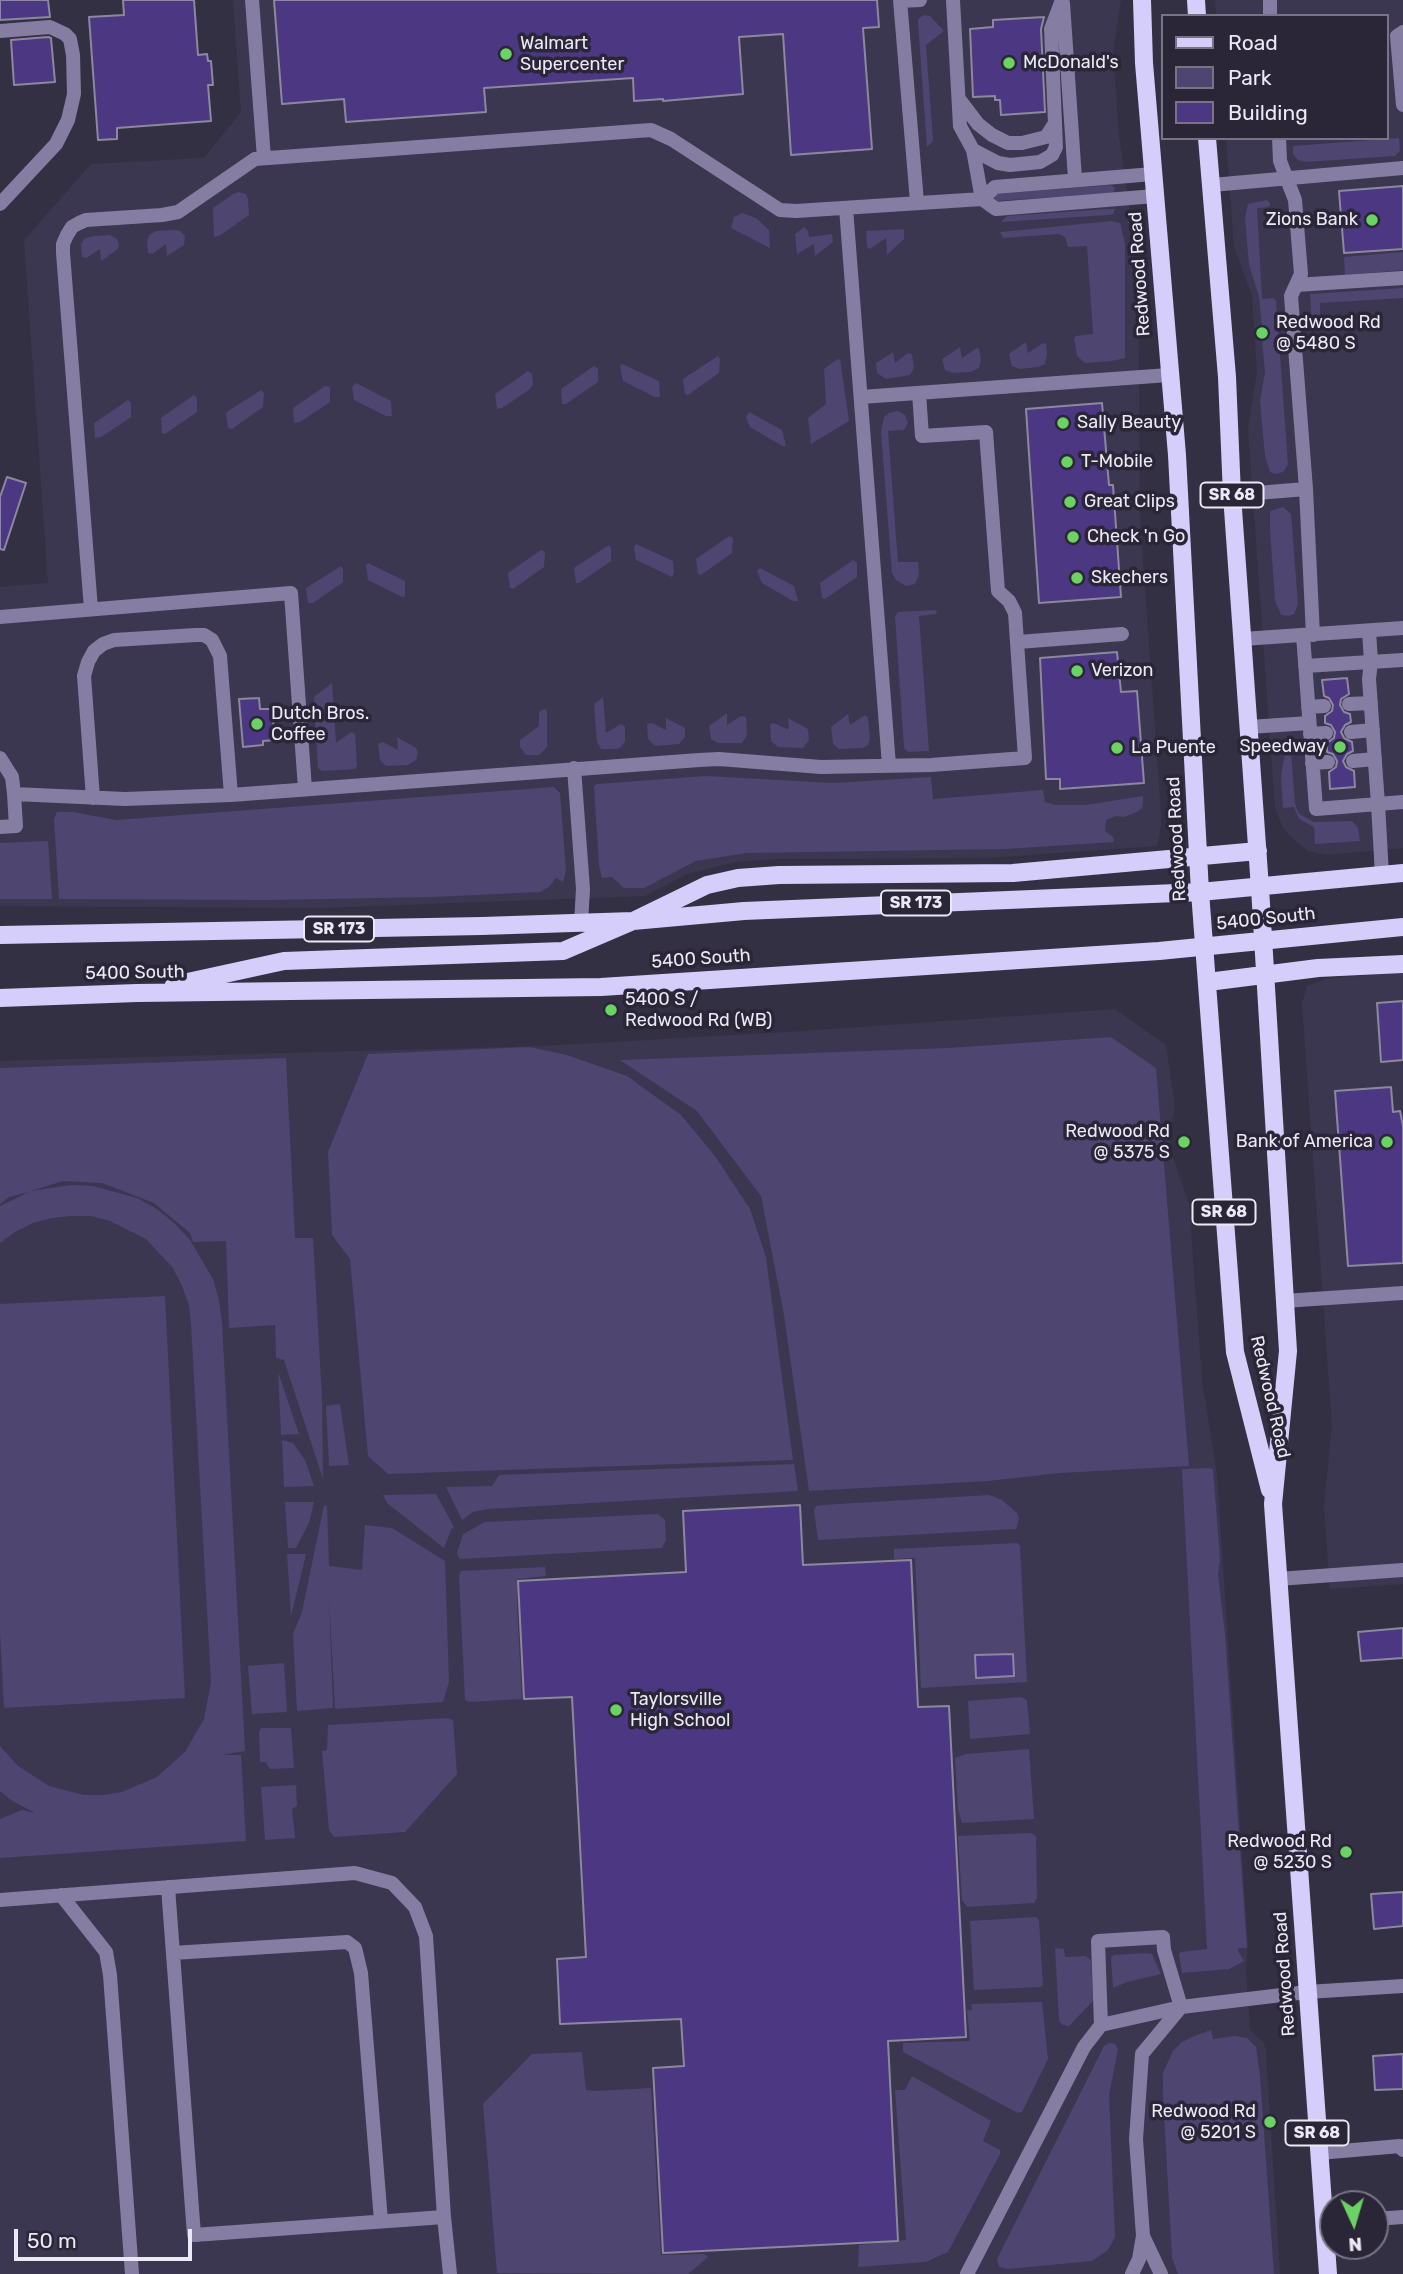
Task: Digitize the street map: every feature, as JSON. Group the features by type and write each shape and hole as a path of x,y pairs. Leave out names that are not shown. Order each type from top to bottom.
{"main road":[{"name":"Redwood Road","path":"1142,0 1144,63 1177,455 1200,892 1235,1352 1273,1504"},
{"name":"Redwood Road","path":"1208,140 1227,377 1232,495 1258,851 1288,1352 1273,1504 1319,2153 1324,2190"},
{"path":"137,993 284,961 564,951 706,885 738,878 779,875 1013,873 1258,851"},
{"name":"5400 South","path":"0,935 633,921 744,911 1200,892 1403,873"},
{"name":"5400 South","path":"0,998 137,993 601,987 1135,953 1403,927"},
{"path":"1208,982 1318,968 1403,964"}],"street":[{"path":"252,0 264,158"},
{"path":"917,202 900,1 920,0"},
{"path":"953,0 960,126 973,150 982,199"},
{"path":"973,150 998,163 1028,164 1046,159 1056,147 1051,29 1062,0"},
{"path":"1062,0 1075,179"},
{"path":"0,31 50,27 65,34 70,39 73,55 74,94 68,120 55,144 0,204"},
{"path":"1403,32 1397,36 1403,105"},
{"path":"959,99 978,124 1008,143 1022,143 1046,137 1055,123"},
{"path":"90,609 64,244 72,227 86,220 178,212 250,161 264,158 651,130 671,139 774,207 796,211 982,199 996,209 1155,196"},
{"path":"1279,140 1280,161 1294,200 1301,274 1291,296 1306,489 1308,635 1305,666 1316,809 1403,802"},
{"path":"982,199 986,179 991,168 998,163"},
{"path":"1212,185 1403,168"},
{"path":"982,199 995,187 1153,174"},
{"path":"846,208 889,765"},
{"path":"1296,285 1403,278"},
{"path":"861,397 1169,375"},
{"path":"14,794 157,799 719,760 821,767 931,765 1025,758 1016,613 1009,601 998,591 986,432 922,436 919,393"},
{"path":"1232,495 1306,489"},
{"path":"0,617 291,593 305,789"},
{"path":"1243,639 1403,628"},
{"path":"1369,631 1369,679 1381,875"},
{"path":"1018,642 1122,634"},
{"path":"93,798 84,676 94,651 114,640 196,635 204,635 212,640 220,656 231,795"},
{"path":"1305,666 1403,660"},
{"path":"1349,704 1371,703"},
{"path":"1308,707 1324,706"},
{"path":"1249,727 1310,729 1326,733"},
{"path":"1351,732 1373,730"},
{"path":"0,758 12,777 16,826 0,827"},
{"path":"1353,761 1375,759"},
{"path":"1312,763 1328,762"},
{"path":"574,768 583,889 581,923"},
{"path":"1284,1301 1403,1293"},
{"path":"1278,1579 1403,1570"},
{"path":"0,1900 355,1873 392,1883 415,1907 426,1936 450,2274"},
{"path":"168,1887 194,2235 444,2217"},
{"path":"61,1895 106,1952 110,1975 132,2274"},
{"path":"1101,2025 1098,1941 1163,1937 1164,1950 1181,2007"},
{"path":"173,1953 347,1942 355,1948 361,1973 381,2221"},
{"path":"967,2274 1084,2047 1101,2025 1181,2007 1307,1992 1403,1986"},
{"path":"1132,2274 1139,2259 1143,2236 1136,2139 1142,2054 1181,2007"},
{"path":"1319,2153 1400,2146 1403,2150"},
{"path":"1143,2236 1161,2274"}],"shaded area":[{"path":"233,0 1121,0 1113,53 1119,136 1130,213 1138,233 1140,518 1161,814 1157,846 986,858 778,859 735,862 687,874 645,896 320,908 0,906 0,587 48,583 24,240 91,164 204,158 241,112"},
{"path":"1215,0 1403,0 1403,848 1325,855 1308,851 1283,828 1275,808 1248,428 1257,372 1252,296 1234,247 1226,140 1389,140 1389,14 1216,14"},
{"path":"1403,972 1403,1584 1330,1589 1324,1506 1332,1426 1302,1003 1307,986 1325,979"},
{"name":"Taylorsville High School","path":"1115,1009 1166,1045 1175,1107 1169,1134 1171,1152 1189,1204 1202,1380 1217,1475 1248,1946 1246,1969 1250,2030 1264,2043 1266,2052 1280,2274 0,2274 0,1061 543,1046"}],"green space":[{"path":"924,15 930,16 944,31 926,45 933,141 927,147 918,23 918,19"},
{"path":"1399,138 1400,151 1395,156 1305,162 1298,160 1293,154 1293,146"},
{"path":"1111,185 1115,188 1113,193 997,201 993,198 996,194"},
{"path":"239,192 246,194 249,215 214,237 213,208"},
{"path":"1267,200 1269,207 1257,208 1262,299 1274,298 1276,301 1288,464 1283,472 1275,474 1270,472 1265,456 1260,401 1265,372 1262,339 1269,338 1268,328 1262,328 1259,296 1249,265 1245,218 1248,204"},
{"path":"1115,209 1113,214 1108,215 1001,222 1007,216"},
{"path":"742,213 756,218 769,230 770,248 731,228 734,217"},
{"path":"1112,221 1120,223 1125,243 1125,358 1085,363 1077,356 1074,338 1093,334 1087,246 1068,247 1065,237 1059,234 1003,238 1000,232"},
{"path":"804,227 809,237 832,234 833,242 815,256 814,244 797,254 795,234"},
{"path":"904,229 904,239 887,255 886,238 870,249 867,247 866,231"},
{"path":"175,230 185,236 184,245 167,256 166,244 152,254 148,253 149,235 156,231"},
{"path":"110,235 117,239 118,249 101,261 100,249 86,258 82,257 81,245 84,239"},
{"path":"1403,252 1403,270 1345,275 1344,257"},
{"path":"1403,288 1403,298 1320,303 1320,324 1316,327 1312,323 1310,294"},
{"path":"1026,342 1028,353 1043,343 1046,344 1045,364 1020,369 1012,366 1009,354"},
{"path":"960,347 962,358 979,349 979,368 971,372 953,373 945,370 942,359"},
{"path":"893,352 895,363 908,353 912,354 914,368 910,375 886,379 877,373 876,363"},
{"path":"718,356 719,373 688,395 685,394 683,379"},
{"path":"840,359 849,421 811,444 808,418 826,404 824,369"},
{"path":"622,364 659,381 660,397 623,381 620,367"},
{"path":"594,366 598,369 598,382 562,404 561,389"},
{"path":"528,371 532,374 533,384 530,389 497,409 495,394"},
{"path":"356,383 391,401 392,416 386,416 354,400 352,387"},
{"path":"325,386 330,387 330,402 300,422 294,423 293,408"},
{"path":"261,390 264,393 263,407 232,429 228,428 228,411"},
{"path":"194,395 197,398 197,412 165,434 162,433 161,418"},
{"path":"128,400 131,403 131,417 101,437 95,438 94,423"},
{"path":"898,411 905,415 908,423 904,430 888,431 898,562 918,562 919,575 915,584 906,586 896,580 892,573 881,432 884,417"},
{"path":"749,412 782,430 786,446 750,427 746,417"},
{"path":"1283,507 1291,514 1298,604 1294,614 1288,616 1281,615 1275,600 1270,529 1270,511"},
{"path":"729,536 733,538 732,553 701,575 698,574 696,559"},
{"path":"636,544 673,561 672,577 636,560"},
{"path":"609,545 611,561 576,583 574,568"},
{"path":"541,550 545,552 544,567 513,589 510,588 508,573"},
{"path":"853,560 857,563 857,577 825,599 822,598 820,583"},
{"path":"368,563 405,581 405,596 402,597 368,580"},
{"path":"341,566 343,582 313,603 308,603 306,588"},
{"path":"760,568 794,586 798,601 793,601 762,583 757,571"},
{"path":"935,610 936,614 919,616 929,751 908,752 904,748 895,616 898,612"},
{"path":"332,683 336,743 351,732 355,734 355,769 322,771 318,768 314,697"},
{"path":"603,697 606,733 621,724 625,727 625,741 617,749 601,749 597,742 594,704"},
{"path":"545,709 547,747 539,755 526,755 520,747 520,740 539,726 539,712"},
{"path":"727,713 727,725 741,716 746,717 747,735 742,743 718,743 711,739 709,726"},
{"path":"848,714 850,725 865,715 868,718 870,739 868,745 863,748 839,749 833,744 831,727"},
{"path":"666,718 685,728 685,737 679,744 655,746 648,739 647,724 652,723 666,730"},
{"path":"788,718 808,729 809,740 803,748 778,747 771,741 770,724 787,729"},
{"path":"397,737 416,748 416,760 408,765 386,766 380,760 378,744 383,742 398,750"},
{"path":"1286,748 1291,753 1295,804 1299,814 1314,822 1352,821 1358,828 1360,841 1315,844 1314,827 1299,819 1294,807 1283,808 1281,776"},
{"path":"706,776 833,783 931,777 933,799 1043,790 1045,802 1055,805 1086,805 1143,796 1143,803 1137,812 1106,820 1105,831 1113,837 1114,842 1005,849 747,853 696,861 644,888 624,888 612,877 602,878 594,786"},
{"path":"554,787 560,793 566,871 563,882 556,878 549,887 540,892 269,900 59,899 54,819 57,812 73,812 116,820"},
{"path":"48,841 52,899 0,899 0,843"},
{"path":"1111,1037 1156,1068 1189,1466 809,1491 784,1315 761,1196 697,1111 620,1060 948,1048"},
{"path":"529,1047 567,1055 627,1076 681,1115 715,1156 750,1209 766,1257 793,1460 388,1474 368,1456 350,1259 332,1235 328,1152 368,1054"},
{"path":"286,1058 295,1238 313,1238 322,1398 323,1479 284,1360 276,1358 275,1325 229,1328 226,1241 193,1242 190,1233 154,1203 102,1183 63,1181 31,1191 72,1185 93,1186 137,1198 157,1209 190,1240 213,1279 222,1323 245,1751 221,1755 241,1755 246,1841 0,1858 0,1819 22,1810 35,1813 0,1791 0,1746 18,1766 49,1786 84,1795 122,1792 157,1777 185,1752 204,1719 211,1682 189,1305 173,1268 146,1239 110,1221 91,1216 52,1218 33,1223 0,1243 0,1206 29,1192 9,1197 0,1204 0,1068"},
{"path":"165,1296 185,1698 4,1708 0,1633 0,1304"},
{"path":"278,1372 299,1434 281,1435"},
{"path":"340,1404 349,1465 329,1466 326,1406"},
{"path":"282,1440 293,1443 305,1460 314,1486 284,1487"},
{"path":"794,1464 798,1491 488,1509 473,1512 462,1520 446,1487 492,1486 499,1475"},
{"path":"1182,1469 1213,1469 1220,1559 1218,1575 1225,1634 1247,1948 1239,1948 1238,1951 1244,1961 1229,1969 1182,1973 1181,1952 1207,1949"},
{"path":"436,1494 454,1527 444,1548 387,1503 383,1495"},
{"path":"989,1495 1002,1500 1017,1513 1019,1519 1016,1529 818,1540 814,1510 816,1506"},
{"path":"285,1502 314,1502 309,1523 296,1548 288,1548"},
{"path":"324,1505 327,1506 329,1566 362,1570 365,1525 392,1528 445,1561 449,1682 443,1702 335,1709 329,1598 333,1708 297,1711 293,1634 302,1612"},
{"path":"658,1514 665,1520 666,1539 662,1548 460,1559 457,1553 463,1534 485,1522"},
{"path":"1017,1543 1020,1546 1027,1682 921,1688 915,1558 894,1559 894,1549"},
{"path":"287,1554 306,1554 291,1616"},
{"path":"545,1567 546,1576 518,1579 522,1699 465,1700 459,1576 461,1571"},
{"path":"284,1663 287,1712 252,1714 248,1666"},
{"path":"1021,1697 1027,1700 1030,1734 970,1739 968,1701"},
{"path":"448,1718 453,1720 457,1774 405,1832 334,1837 329,1830 322,1751 327,1750 328,1725"},
{"path":"261,1728 291,1728 294,1768 270,1769 266,1762 260,1762"},
{"path":"1029,1749 1034,1819 962,1823 958,1810 955,1758 966,1754"},
{"path":"296,1785 297,1806 292,1809 295,1838 265,1840 261,1787"},
{"path":"1031,1833 1036,1836 1037,1898 1034,1903 967,1907 962,1900 958,1836"},
{"path":"1036,1917 1039,1920 1043,1985 974,1990 970,1921"},
{"path":"1055,1948 1064,1949 1065,1957 1085,1956 1091,1960 1093,2001 1069,2026 1059,2021"},
{"path":"1152,1954 1161,1974 1113,1988 1111,1957"},
{"path":"1042,2002 1048,2059 1022,2112 1018,2113 903,2052 903,2043 970,2041 967,2010 972,2010 971,2004"},
{"path":"1211,2030 1213,2039 1235,2036 1247,2038 1256,2047 1274,2274 1178,2274 1172,2258 1163,2073 1173,2051 1182,2042"},
{"path":"1115,2044 1118,2049 1109,2095 1115,2237 1108,2250 1092,2261 1008,2269 999,2267 997,2259 1104,2046"},
{"path":"582,2052 586,2090 651,2088 661,2255 704,2254 708,2257 688,2274 497,2273 483,2104 532,2054"},
{"path":"912,2076 991,2121 983,2141 1000,2150 1000,2154 948,2252 926,2262 858,2267 859,2245 906,2240 895,2090 905,2090"}],"building":[{"path":"0,0 48,0 50,17 0,20"},
{"path":"123,0 194,0 198,55 207,54 208,61 211,61 213,85 208,85 211,121 117,128 117,139 98,140 89,17 124,15"},
{"name":"Walmart Supercenter","path":"274,0 877,0 879,27 863,28 872,149 791,155 783,34 739,37 743,94 634,101 633,78 484,88 486,112 346,122 344,99 282,104"},
{"name":"McDonald's","path":"1044,17 1041,29 1045,112 1001,115 1000,100 995,100 995,96 973,97 970,29 993,27 993,20"},
{"path":"51,38 55,82 14,85 11,40"},
{"name":"Zions Bank","path":"1403,186 1403,249 1344,253 1339,191"},
{"path":"1102,403 1109,485 1113,485 1121,597 1039,603 1026,409"},
{"path":"7,477 26,483 4,550 0,549 0,497"},
{"path":"1117,652 1121,692 1137,691 1144,783 1060,789 1060,779 1046,779 1040,658"},
{"name":"Speedway","path":"1347,678 1349,694 1341,699 1340,705 1344,712 1350,714 1351,722 1345,725 1341,732 1344,738 1352,742 1353,751 1347,754 1343,761 1346,767 1354,771 1355,787 1330,789 1329,772 1336,767 1337,761 1333,754 1327,752 1327,743 1334,738 1335,732 1331,725 1325,723 1325,716 1332,711 1333,705 1329,698 1324,696 1322,680"},
{"name":"Dutch Bros. Coffee","path":"259,698 260,709 272,709 275,740 263,741 263,745 243,747 239,699"},
{"path":"1403,1001 1403,1060 1381,1062 1377,1003"},
{"path":"1391,1087 1393,1112 1400,1111 1403,1126 1403,1263 1348,1266 1335,1091"},
{"name":"Taylorsville High School","path":"800,1505 803,1565 911,1560 918,1707 949,1706 966,2037 888,2041 898,2241 663,2253 653,2068 684,2066 681,2019 560,2024 557,1959 586,1957 572,1697 524,1699 518,1581 686,1572 683,1511"},
{"path":"1403,1628 1403,1658 1361,1661 1358,1632"},
{"path":"1013,1654 1014,1676 976,1678 975,1655"},
{"path":"1403,1892 1403,1926 1374,1929 1371,1894"},
{"path":"1403,2054 1403,2089 1375,2090 1373,2056"}],"place":[{"name":"Walmart Supercenter","path":"506,54"},
{"name":"McDonald's","path":"1009,63"},
{"name":"Zions Bank","path":"1372,220"},
{"name":"Redwood Rd @ 5480 S","path":"1262,333"},
{"name":"Sally Beauty","path":"1063,423"},
{"name":"T-Mobile","path":"1067,462"},
{"name":"Great Clips","path":"1070,502"},
{"name":"Check 'n Go","path":"1073,537"},
{"name":"Skechers","path":"1077,578"},
{"name":"Verizon","path":"1077,671"},
{"name":"Dutch Bros. Coffee","path":"257,724"},
{"name":"Speedway","path":"1340,747"},
{"name":"La Puente","path":"1117,748"},
{"name":"5400 S / Redwood Rd (WB)","path":"611,1010"},
{"name":"Redwood Rd @ 5375 S","path":"1184,1142"},
{"name":"Bank of America","path":"1387,1142"},
{"name":"Taylorsville High School","path":"616,1710"},
{"name":"Redwood Rd @ 5230 S","path":"1346,1852"},
{"name":"Redwood Rd @ 5201 S","path":"1270,2122"}]}
